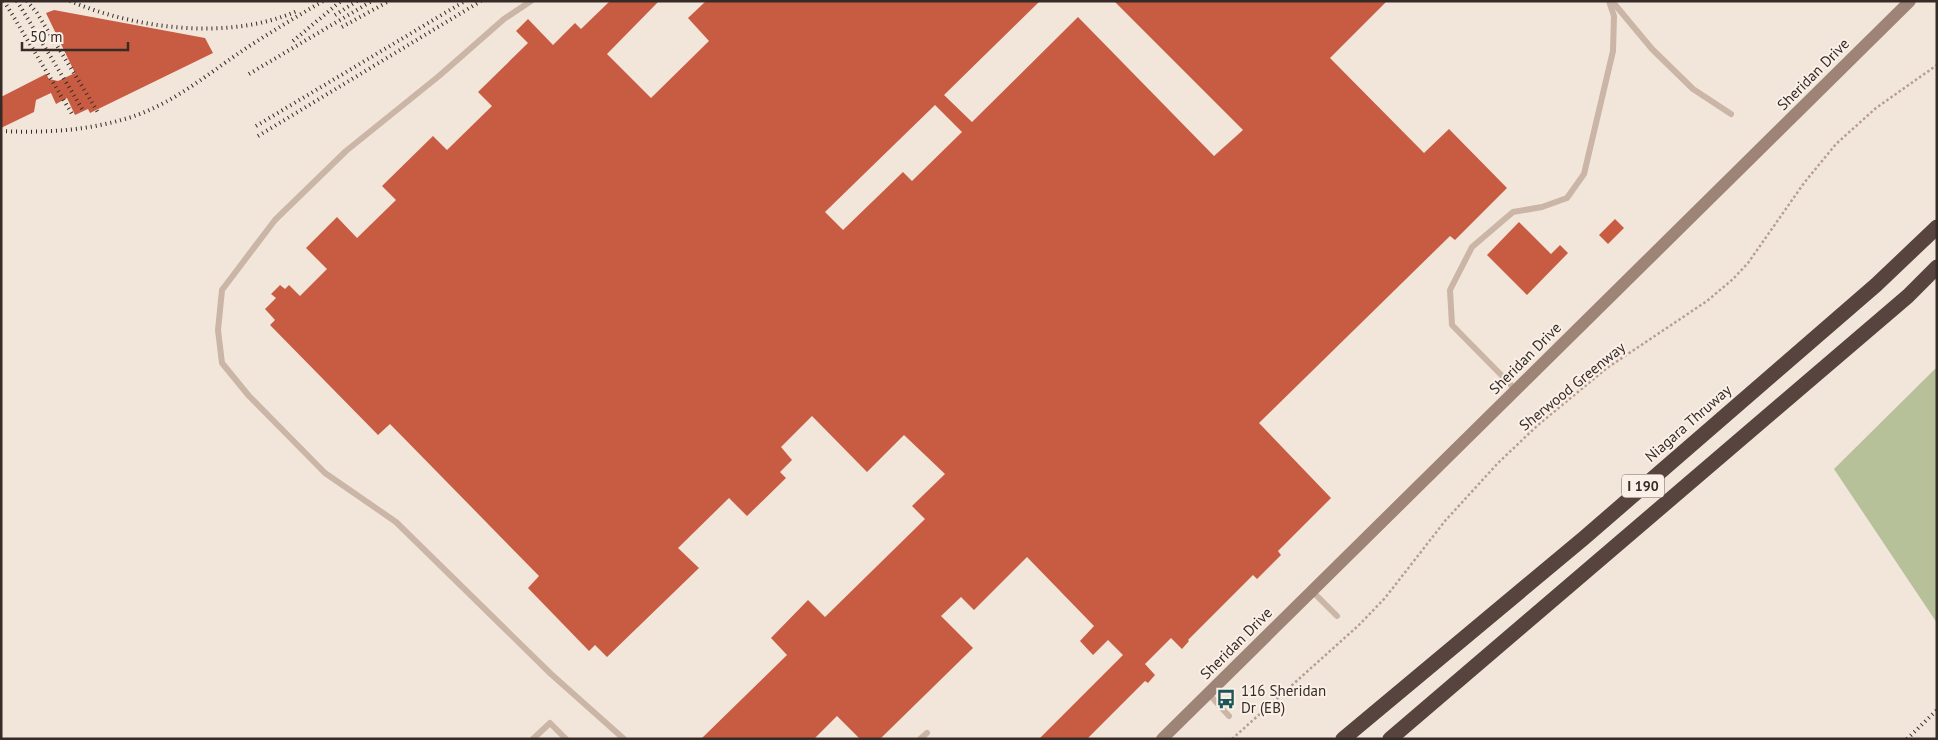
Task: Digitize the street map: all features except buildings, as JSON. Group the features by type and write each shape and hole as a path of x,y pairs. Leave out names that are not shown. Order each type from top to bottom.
{"highway":[{"name":"Niagara Thruway","path":"1343,739 1584,538 1876,285 1937,227"},
{"name":"I 190","path":"1390,739 1908,296 1937,267"},
{"path":"1908,296 1937,274"}],"main road":[{"name":"Sheridan Drive","path":"1162,739 1910,1"}],"lane":[{"path":"531,1 504,19 439,76 346,151 275,220 222,290 218,330 222,363 249,396 325,472 396,522 550,674 624,739"},
{"path":"1610,1 1652,49 1693,89 1731,114"},
{"path":"1516,390 1452,325 1450,290 1472,247 1513,212 1542,207 1567,198 1584,174 1613,51 1614,16 1610,1"},
{"path":"1312,591 1338,616"},
{"path":"1208,693 1229,716"},
{"path":"533,739 550,722 566,739"},
{"path":"920,739 927,733"}],"path":[{"name":"Sherwood Greenway","path":"1232,739 1359,625 1386,598 1444,521 1498,463 1538,425 1607,368 1707,301 1733,279 1748,263 1804,183 1836,144 1876,108 1937,65"}],"green space":[{"path":"1937,367 1937,623 1834,469"}],"railway":[{"path":"4,1 72,114"},
{"path":"17,1 84,112"},
{"path":"27,1 37,13 99,114"},
{"path":"70,1 124,19 183,28 242,26 270,20 297,11"},
{"path":"1,131 32,132 79,129 110,123 141,113 186,90 252,44 323,1"},
{"path":"293,41 341,1"},
{"path":"335,15 357,1"},
{"path":"249,74 372,1"},
{"path":"342,27 389,1"},
{"path":"256,126 465,1"},
{"path":"258,136 481,1"},
{"path":"1907,739 1937,710"}],"place":[{"name":"116 Sheridan Dr (EB)","path":"1226,699"}]}
